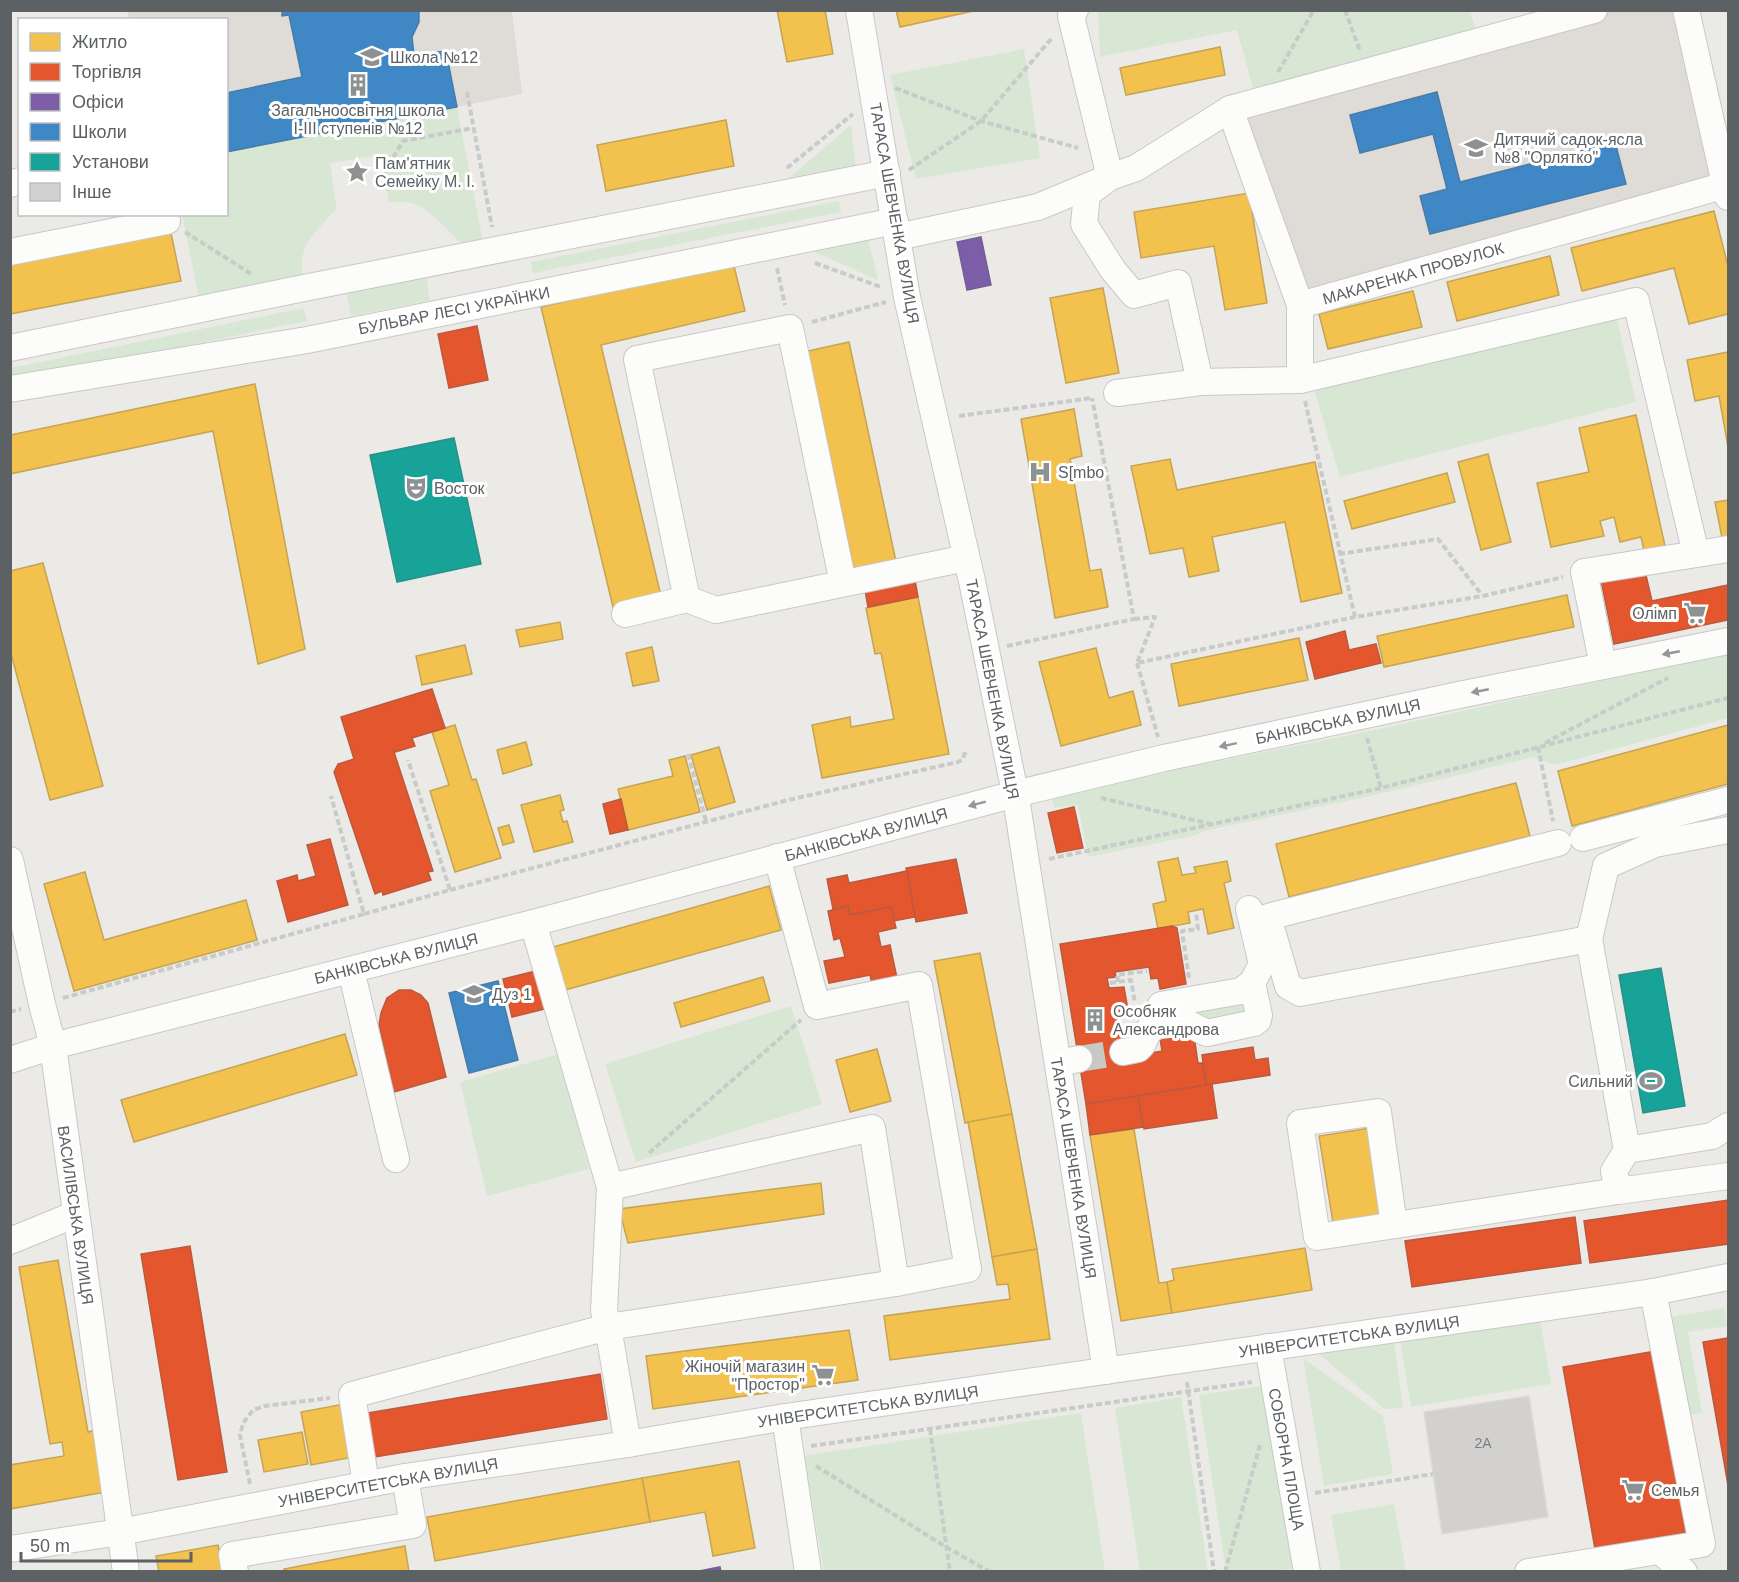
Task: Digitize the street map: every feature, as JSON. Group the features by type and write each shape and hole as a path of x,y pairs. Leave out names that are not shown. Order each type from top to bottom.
{"street":[{"name":"ТАРАСА ШЕВЧЕНКА ВУЛИЦЯ","path":"859,10 907,297 986,651 1068,1061 1106,1371"},
{"path":"896,229 1038,207 1108,166 1136,168 1230,109 1594,10"},
{"path":"1686,10 1727,191"},
{"path":"1073,13 1108,166 1087,194 1084,224 1113,270 1134,295 1178,283 1200,382"},
{"name":"МАКАРЕНКА ПРОВУЛОК","path":"1230,109 1300,305 1727,191"},
{"path":"10,348 280,292 888,178"},
{"path":"10,252 156,220"},
{"name":"БУЛЬВАР ЛЕСІ УКРАЇНКИ","path":"10,389 307,340 772,246 896,229"},
{"path":"1117,393 1200,382 1300,380 1636,301 1696,554"},
{"path":"1300,305 1300,380"},
{"path":"687,599 637,359 790,328 843,583"},
{"path":"1603,666 1584,572 1728,549"},
{"path":"625,614 687,599 717,610 966,558"},
{"name":"БАНКІВСЬКА ВУЛИЦЯ","path":"10,1060 53,1046 533,923 1015,794 1164,758 1728,641"},
{"path":"1583,838 1728,800"},
{"path":"1618,1191 1614,1171 1628,1150 1590,939 1606,866 1655,844 1728,830"},
{"path":"1558,843 1268,917 1288,986 1300,993 1590,939"},
{"path":"366,1484 352,1395 608,1328 896,1283 968,1269 920,985 817,1005 777,857"},
{"name":"ВАСИЛІВСЬКА ВУЛИЦЯ","path":"10,860 53,1046 126,1572"},
{"path":"1123,1052 1138,1049 1142,1045 1161,1005 1241,991 1252,983 1262,964 1249,909"},
{"path":"533,923 610,1187 604,1311 628,1444"},
{"path":"351,970 396,1159"},
{"path":"1148,1032 1156,1026 1185,1023 1207,1034 1254,1023 1259,1015 1252,983"},
{"path":"1394,1225 1378,1112 1299,1123 1317,1237 1728,1176"},
{"path":"1628,1150 1712,1137 1728,1126"},
{"path":"610,1187 872,1128 896,1283"},
{"path":"10,1241 76,1214"},
{"name":"УНІВЕРСИТЕТСЬКА ВУЛИЦЯ","path":"10,1549 120,1532 405,1477 628,1444 784,1417 1653,1292 1728,1277"},
{"path":"1528,1572 1701,1544 1653,1292"},
{"name":"СОБОРНА ПЛОЩА","path":"1268,1347 1307,1572"},
{"path":"784,1417 808,1572"},
{"path":"235,1572 232,1555 413,1525 405,1477"},
{"path":"1660,1551 1683,1572"}],"path":[{"path":"1262,100 1314,10"},
{"path":"1345,10 1368,71"},
{"path":"888,178 981,121 1073,13"},
{"path":"783,172 873,88 981,121 1108,166"},
{"path":"467,92 496,251"},
{"path":"384,173 403,141 473,128"},
{"path":"156,220 280,292"},
{"path":"772,246 790,328 907,297"},
{"path":"814,262 907,297"},
{"path":"1300,380 1355,617"},
{"path":"936,420 1117,393"},
{"path":"1092,398 1134,620"},
{"path":"1339,554 1438,539 1483,596"},
{"path":"1137,663 1355,617 1483,596 1584,572"},
{"path":"986,651 1155,617 1137,663 1164,758"},
{"path":"1538,747 1674,675"},
{"path":"1027,864 1381,788 1728,698"},
{"path":"1367,738 1381,788"},
{"path":"1538,747 1558,843"},
{"path":"10,1012 706,821 958,762 962,760 966,751"},
{"path":"688,754 706,821"},
{"path":"408,759 450,890"},
{"path":"331,796 364,914"},
{"path":"1095,797 1215,824"},
{"path":"1193,999 1182,931 1198,929 1196,913"},
{"path":"1118,982 1117,975 1147,971"},
{"path":"646,1156 817,1005"},
{"path":"1184,1360 1214,1572"},
{"path":"790,1449 1274,1379"},
{"path":"254,1505 240,1435 243,1423 253,1410 265,1406 352,1395"},
{"path":"930,1429 950,1572"},
{"path":"1225,1572 1262,1435"},
{"path":"790,1449 990,1572"},
{"path":"1293,1496 1433,1474"}],"shaded area":[{"name":"Школа №12","path":"127,11 512,11 522,94 228,152 228,18 129,18"},
{"name":"Дитячий садок-ясла №8 \"Орлятко\"","path":"1607,11 1672,11 1713,185 1303,297 1235,112"}],"green space":[{"path":"1098,11 1470,11 1477,34 1255,95 1237,30 1100,57"},
{"path":"1024,49 1040,158 916,179 890,75"},
{"path":"457,107 483,242 469,244 460,242 423,208 409,203 389,203 381,155 330,163 337,210 308,242 302,257 303,278 199,298 182,216 228,216 228,152"},
{"path":"851,125 856,170 778,187"},
{"path":"839,201 841,212 533,273 531,262"},
{"path":"867,234 878,280 805,248"},
{"path":"425,271 430,300 351,316 345,287"},
{"path":"304,308 307,321 11,382 11,368"},
{"path":"1616,315 1636,402 1340,477 1313,386"},
{"path":"1728,654 1728,718 1555,765 1533,757 1384,793 1088,857 1078,805 1055,808 1051,795 1369,731"},
{"path":"1245,998 1252,1012 1196,1023 1193,1010"},
{"path":"791,1006 822,1104 636,1162 605,1064"},
{"path":"559,1054 589,1169 487,1196 460,1082"},
{"path":"1724,1308 1727,1326 1688,1332 1702,1413 1687,1415 1671,1317"},
{"path":"1540,1319 1551,1384 1411,1407 1400,1339"},
{"path":"1394,1341 1403,1408 1385,1409 1319,1354"},
{"path":"1303,1358 1383,1416 1393,1474 1324,1486"},
{"path":"1268,1385 1296,1568 1272,1571 1226,1571 1199,1395"},
{"path":"1181,1397 1208,1571 1140,1571 1115,1408"},
{"path":"1081,1413 1105,1571 824,1571 804,1456"},
{"path":"1394,1504 1406,1571 1341,1571 1331,1515"}],"building: Житло":[{"path":"777,10 825,10 833,54 787,62"},
{"path":"896,10 978,10 900,27"},
{"path":"1220,47 1225,75 1126,95 1120,68"},
{"path":"726,120 734,166 606,191 597,145"},
{"path":"1249,193 1267,303 1225,310 1214,246 1141,258 1134,212"},
{"path":"1714,211 1728,266 1728,314 1689,324 1674,268 1582,291 1571,248"},
{"path":"171,233 181,281 10,314 10,264"},
{"path":"1550,256 1559,295 1457,321 1447,282"},
{"path":"733,262 745,311 601,345 661,596 613,607 541,307"},
{"path":"1103,288 1119,373 1066,383 1050,298"},
{"path":"1413,291 1422,327 1328,349 1319,314"},
{"path":"849,342 897,566 855,575 808,351"},
{"path":"1728,352 1728,447 1719,396 1695,401 1687,360"},
{"path":"255,384 305,649 258,664 213,431 10,474 10,435"},
{"path":"1074,409 1082,456 1070,459 1090,571 1101,569 1108,607 1055,618 1021,419"},
{"path":"1636,415 1667,555 1646,560 1641,537 1620,542 1614,517 1600,521 1604,536 1551,547 1537,483 1589,472 1579,428"},
{"path":"1488,454 1511,542 1481,550 1458,462"},
{"path":"1170,459 1177,490 1315,462 1342,593 1301,602 1285,522 1212,537 1219,571 1189,577 1183,548 1150,554 1131,466"},
{"path":"1447,473 1455,502 1352,529 1344,501"},
{"path":"1728,500 1728,542 1723,543 1715,502"},
{"path":"43,563 103,786 50,800 10,650 10,571"},
{"path":"1567,595 1574,627 1384,667 1377,636"},
{"path":"918,597 949,754 822,778 812,725 850,717 851,727 894,719 881,653 875,654 866,608"},
{"path":"560,622 563,639 520,647 516,630"},
{"path":"1299,638 1308,680 1179,706 1171,664"},
{"path":"465,645 472,674 422,685 416,656"},
{"path":"652,647 659,681 633,686 626,653"},
{"path":"1096,648 1109,698 1133,691 1141,725 1061,746 1039,662"},
{"path":"455,725 472,780 476,779 501,858 455,872 430,791 449,785 432,732"},
{"path":"1728,725 1728,784 1572,826 1558,771"},
{"path":"526,742 532,765 503,774 497,750"},
{"path":"719,747 735,802 707,810 691,755"},
{"path":"685,756 700,812 628,830 618,789 673,776 669,760"},
{"path":"1516,783 1530,836 1289,897 1276,844"},
{"path":"560,795 564,810 560,811 563,822 567,821 573,842 534,852 521,805"},
{"path":"509,825 514,842 503,845 498,828"},
{"path":"1178,858 1182,875 1196,873 1194,867 1227,861 1231,881 1224,883 1234,928 1208,934 1203,909 1188,912 1190,923 1158,929 1153,904 1166,901 1158,862"},
{"path":"85,872 104,940 246,900 257,940 74,991 44,884"},
{"path":"769,886 781,930 558,992 546,949"},
{"path":"980,953 1012,1114 965,1123 934,961"},
{"path":"763,977 770,1001 681,1027 674,1003"},
{"path":"345,1034 357,1075 134,1142 121,1100"},
{"path":"877,1049 891,1101 850,1112 836,1060"},
{"path":"1012,1114 1037,1249 992,1257 968,1122"},
{"path":"1370,1128 1385,1221 1334,1229 1319,1136"},
{"path":"1134,1129 1159,1283 1167,1282 1172,1313 1121,1321 1090,1135"},
{"path":"821,1183 824,1214 628,1243 619,1209"},
{"path":"1305,1248 1312,1290 1172,1313 1167,1282 1174,1280 1172,1269"},
{"path":"1037,1249 1050,1339 890,1360 884,1316 1010,1299 1008,1284 997,1285 992,1257"},
{"path":"58,1260 88,1432 96,1430 106,1492 10,1509 10,1465 64,1456 62,1442 50,1444 19,1267"},
{"path":"849,1330 858,1380 653,1409 646,1356"},
{"path":"344,1404 354,1457 311,1465 301,1412"},
{"path":"302,1432 308,1464 264,1472 258,1440"},
{"path":"739,1461 755,1548 713,1556 705,1512 650,1522 642,1478"},
{"path":"642,1478 650,1522 435,1561 427,1517"},
{"path":"218,1545 223,1572 159,1572 156,1556"},
{"path":"405,1546 409,1572 285,1572 284,1569"}],"building: Торгівля":[{"path":"477,326 488,380 449,388 438,334"},
{"path":"1645,571 1652,601 1728,585 1728,620 1614,644 1601,580"},
{"path":"915,580 918,597 868,607 865,590"},
{"path":"1345,631 1349,650 1376,644 1381,663 1315,679 1306,642"},
{"path":"432,689 445,728 412,738 415,746 395,752 393,749 433,871 428,872 431,880 383,895 382,891 375,894 334,772 338,764 354,759 341,717"},
{"path":"621,799 628,830 610,834 603,804"},
{"path":"1074,807 1083,848 1057,853 1048,813"},
{"path":"330,839 348,905 288,922 277,881 297,875 298,881 316,876 307,845"},
{"path":"956,859 967,913 916,922 906,868"},
{"path":"907,871 915,917 894,921 891,907 850,915 848,906 833,909 827,879 847,875 849,883"},
{"path":"848,906 850,915 891,907 896,928 878,932 881,947 890,945 897,978 872,984 870,975 829,983 824,961 845,957 840,938 834,940 828,911"},
{"name":"Особняк Александрова","path":"1172,926 1177,928 1186,984 1160,989 1158,978 1151,979 1149,967 1115,972 1116,977 1107,978 1109,988 1124,987 1128,1010 1116,1012 1124,1058 1162,1051 1160,1039 1164,1033 1194,1036 1198,1063 1203,1063 1206,1085 1086,1104 1060,944"},
{"path":"544,969 553,1007 512,1017 503,979"},
{"path":"399,990 411,990 421,995 428,1003 446,1077 394,1092 379,1025 387,998"},
{"path":"1253,1047 1255,1060 1268,1058 1270,1075 1206,1085 1202,1055"},
{"path":"1212,1084 1217,1118 1144,1129 1138,1096"},
{"path":"1138,1096 1143,1127 1090,1135 1086,1104"},
{"path":"1728,1200 1728,1244 1590,1263 1584,1221"},
{"path":"1575,1217 1581,1263 1412,1287 1405,1241"},
{"path":"190,1246 227,1472 178,1480 141,1254"},
{"path":"1728,1338 1728,1485 1703,1342"},
{"name":"Семья","path":"1655,1351 1688,1532 1595,1549 1563,1367"},
{"path":"600,1374 607,1419 375,1457 367,1413"}],"building: Офіси":[{"path":"981,237 991,285 967,290 957,242"},
{"path":"720,1567 721,1572 694,1572"}],"building: Школи":[{"name":"Загальноосвітня школа І-ІІІ ступенів №12","path":"282,10 419,10 419,22 412,37 414,55 446,51 457,107 228,152 228,93 302,77 289,15 282,16"},
{"path":"1437,92 1460,182 1615,142 1626,184 1430,234 1420,196 1447,189 1433,134 1360,153 1350,115"},
{"path":"498,981 518,1060 469,1073 449,993"}],"building: Установи":[{"path":"454,438 481,564 397,582 370,455"},
{"path":"1661,968 1685,1106 1643,1113 1619,975"}],"building: Інше":[{"path":"1529,1396 1548,1517 1442,1534 1424,1412"}],"tunnel":[{"path":"1079,1059 1123,1052"}],"place":[{"name":"Школа №12","path":"372,57"},
{"name":"Загальноосвітня школа І-ІІІ ступенів №12","path":"358,85"},
{"name":"Дитячий садок-ясла №8 \"Орлятко\"","path":"1476,148"},
{"name":"Пам'ятник Семейку М. І.","path":"357,172"},
{"name":"S[mbo","path":"1040,472"},
{"name":"Восток","path":"416,488"},
{"name":"Олімп","path":"1695,613"},
{"name":"Дуз 1","path":"474,994"},
{"name":"Особняк Александрова","path":"1095,1020"},
{"name":"Сильний","path":"1651,1081"},
{"name":"Жіночій магазин \"Простор\"","path":"823,1375"},
{"name":"Семья","path":"1633,1490"}]}
